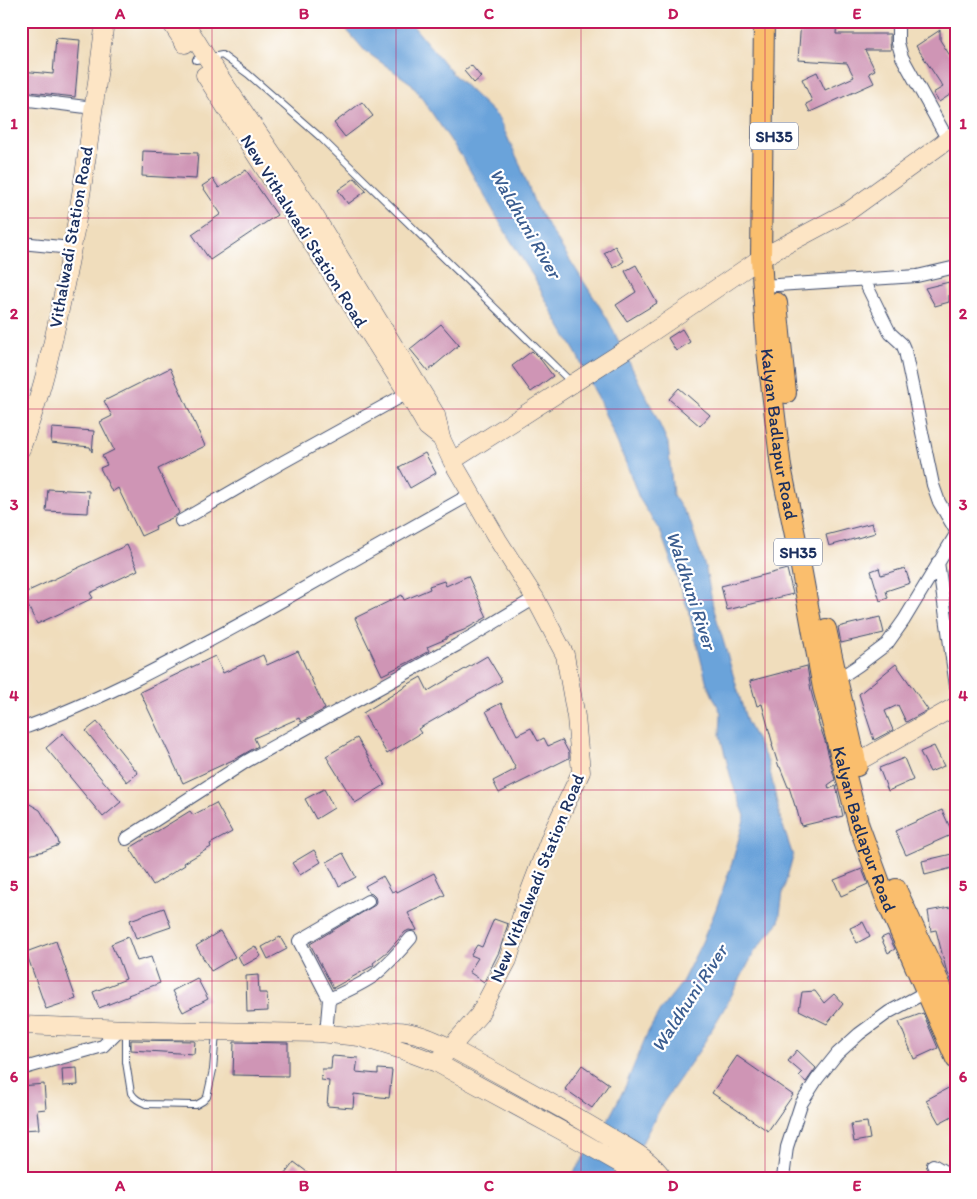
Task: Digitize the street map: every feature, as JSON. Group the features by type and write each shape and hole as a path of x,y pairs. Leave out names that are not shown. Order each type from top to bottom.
{"main road":[{"name":"Kalyan Badlapur Road","path":"764,21 769,286 767,350 781,467 796,540 850,766 859,826 887,902 951,1022 956,1059"},
{"name":"Kalyan Badlapur Road","path":"767,254 775,21"}],"street":[{"name":"Vithalwadi Station Road","path":"21,449 46,371 71,248 94,108 105,21"},
{"name":"New Vithalwadi Station Road","path":"170,21 201,59 311,210 342,277 413,390 436,415 441,438 452,461 498,540 535,598 565,655 576,717 581,772 552,833 526,901 508,960 479,1015 437,1063"},
{"name":"New Vithalwadi Station Road","path":"184,21 201,59"},
{"path":"452,461 636,343 767,254 849,211 952,137 902,57 898,43 898,21"},
{"path":"21,100 94,108"},
{"path":"21,243 71,248"},
{"path":"769,286 917,276 956,267"},
{"path":"830,684 887,644 904,620 956,532 939,502 933,485 905,351 902,344 890,333 864,280"},
{"path":"181,521 413,390"},
{"path":"21,729 92,700 213,639 471,494"},
{"path":"938,562 956,686"},
{"path":"126,839 246,761 458,646 535,598"},
{"path":"850,766 956,706"},
{"path":"326,1034 329,998 299,941 368,901"},
{"path":"329,998 346,992 374,975 411,938"},
{"path":"783,1178 787,1148 801,1104 817,1079 837,1054 859,1034 889,1012 933,989"},
{"path":"21,1025 326,1034 359,1037 437,1063 575,1138 644,1172 657,1169 663,1178"},
{"path":"21,1069 104,1046 123,1029"},
{"path":"359,1037 394,1031 412,1033 451,1048 584,1121 644,1172"},
{"path":"933,1164 945,1172 949,1178"}],"lane":[{"path":"201,59 222,55 248,74 313,130 575,381"},
{"path":"123,1029 131,1093 134,1097 146,1104 192,1105 200,1104 207,1097 213,1070 216,1031"}],"water":[{"name":"Waldhuni River","path":"339,21 409,21 452,73 498,117 519,162 536,207 607,318 668,443 673,495 690,521 706,570 713,606 747,722 768,762 780,817 793,856 783,892 779,922 755,951 699,1051 663,1103 642,1143 615,1178 569,1178 608,1120 625,1087 647,1034 661,1009 681,984 702,942 732,863 745,816 732,782 720,735 721,713 707,684 689,612 661,533 639,498 599,400 576,353 464,160 412,84 365,51"}],"building":[{"path":"801,21 837,21 836,34 890,34 891,50 865,50 875,70 869,73 874,83 810,112 806,104 812,101 802,79 817,72 825,90 854,77 847,63 798,60"},
{"path":"940,30 940,40 956,65 956,91 939,102 933,93 943,87 916,46"},
{"path":"56,38 80,40 75,97 21,91 21,71 53,74"},
{"path":"471,65 481,77 474,83 464,71"},
{"path":"362,102 373,116 345,137 334,123"},
{"path":"143,151 198,153 196,179 142,176"},
{"path":"246,170 277,215 210,260 192,234 221,214 202,186 213,179 219,188"},
{"path":"355,178 366,191 348,204 338,190"},
{"path":"615,246 624,261 614,268 604,253"},
{"path":"636,265 657,303 627,321 616,305 636,292 625,271"},
{"path":"949,282 949,302 935,306 925,288"},
{"path":"441,324 459,345 428,371 410,349"},
{"path":"682,329 690,342 676,351 668,338"},
{"path":"532,351 553,376 531,392 512,366"},
{"path":"170,368 205,446 158,469 179,513 155,526 156,529 141,536 118,488 112,492 100,468 107,465 102,456 114,450 100,422 112,416 104,401"},
{"path":"679,388 710,415 700,426 669,399"},
{"path":"52,428 94,431 92,452 90,447 51,443"},
{"path":"425,453 436,473 410,488 399,467"},
{"path":"48,489 89,491 88,513 46,511"},
{"path":"872,523 875,533 829,546 826,535"},
{"path":"127,545 138,570 90,593 93,598 37,624 22,594"},
{"path":"879,568 881,575 905,568 910,583 886,591 888,598 880,601 871,571"},
{"path":"787,569 793,594 727,610 721,586"},
{"path":"468,576 487,617 427,647 429,651 382,675 355,618 402,595 404,600 430,589 429,586 444,581 446,586"},
{"path":"880,617 884,633 841,643 838,627"},
{"path":"298,651 325,709 301,722 299,718 254,738 258,746 183,783 140,692 215,656 223,673 263,655 267,665"},
{"path":"487,656 502,681 418,729 421,733 387,754 363,713 421,677 428,691"},
{"path":"896,664 928,710 906,722 898,705 885,711 893,730 874,740 859,694"},
{"path":"807,666 818,721 835,780 828,785 829,789 836,786 843,816 801,826 789,787 779,767 762,704 757,706 750,681"},
{"path":"501,703 517,735 531,728 538,741 544,738 548,746 562,740 569,753 569,758 499,793 493,781 516,769 486,711"},
{"path":"97,722 138,773 127,782 86,731"},
{"path":"63,733 121,802 103,817 46,748"},
{"path":"357,738 385,785 355,803 326,756"},
{"path":"934,746 944,766 930,772 920,752"},
{"path":"904,758 913,780 888,791 879,768"},
{"path":"324,789 334,808 316,819 305,799"},
{"path":"21,799 40,810 58,840 59,845 21,857"},
{"path":"216,803 232,832 210,844 211,847 153,885 130,848 190,811 193,815"},
{"path":"942,810 953,834 906,855 895,831"},
{"path":"314,850 321,862 300,875 292,863"},
{"path":"343,853 356,877 339,886 327,862"},
{"path":"956,853 956,867 925,875 922,861"},
{"path":"862,869 868,884 841,896 834,880"},
{"path":"434,873 445,895 408,913 417,930 405,932 388,951 373,963 374,965 333,988 310,944 375,905 375,897 369,893 365,886 383,876 392,892 396,890 397,892"},
{"path":"956,906 956,990 946,969 936,930 931,931 928,911"},
{"path":"164,908 171,927 136,939 130,920"},
{"path":"494,919 508,924 499,952 484,982 469,972 478,958 471,955 477,945 482,947"},
{"path":"863,922 870,936 857,943 850,928"},
{"path":"220,931 235,957 211,971 196,946"},
{"path":"888,935 895,949 888,953 881,938"},
{"path":"128,937 137,961 151,957 160,983 99,1008 93,992 126,979 111,944"},
{"path":"280,937 287,949 268,959 262,947"},
{"path":"56,941 76,999 46,1009 26,952"},
{"path":"255,946 261,956 243,966 238,956"},
{"path":"258,975 259,993 267,993 268,1011 247,1012 246,976"},
{"path":"197,978 208,999 183,1012 172,991"},
{"path":"815,991 824,1003 834,994 843,1004 827,1024 799,1010 802,992"},
{"path":"923,1013 938,1048 914,1059 899,1022"},
{"path":"131,1040 195,1041 194,1054 131,1050"},
{"path":"234,1042 288,1043 288,1076 233,1075"},
{"path":"797,1050 816,1068 806,1082 799,1076 802,1073 788,1061"},
{"path":"332,1056 358,1058 356,1072 378,1074 378,1069 392,1070 389,1098 354,1094 353,1108 327,1106 329,1081 321,1080 322,1069 331,1069"},
{"path":"737,1056 793,1095 768,1131 712,1093"},
{"path":"582,1065 609,1084 592,1108 565,1089"},
{"path":"77,1068 78,1085 63,1086 62,1069"},
{"path":"44,1084 46,1109 37,1110 39,1129 21,1130 21,1086"},
{"path":"952,1086 956,1094 956,1114 939,1123 926,1100"},
{"path":"867,1122 870,1139 854,1142 851,1124"},
{"path":"294,1162 315,1178 282,1178"}]}
